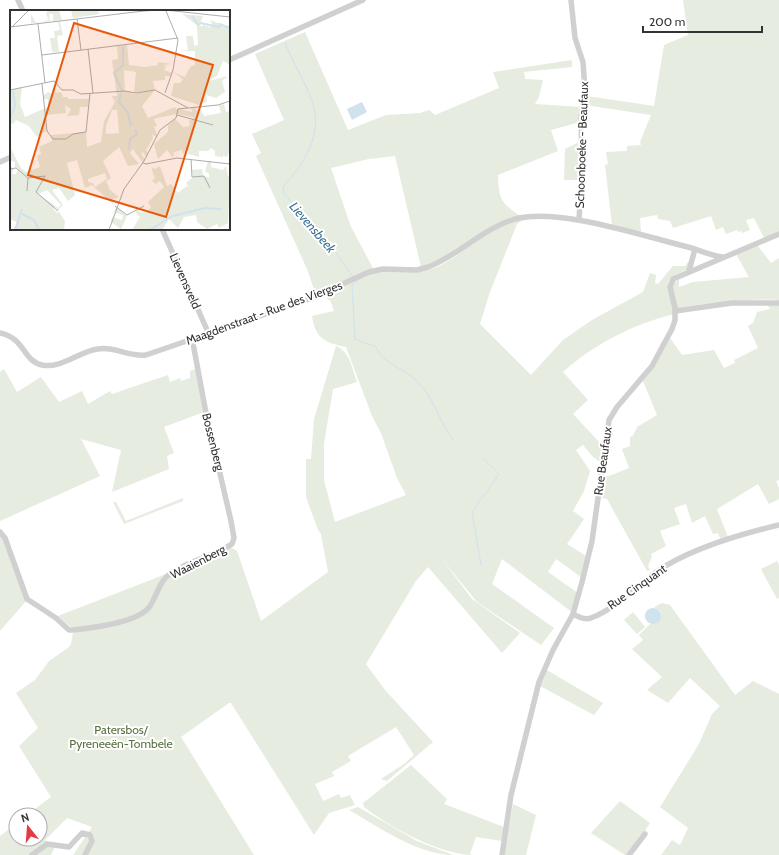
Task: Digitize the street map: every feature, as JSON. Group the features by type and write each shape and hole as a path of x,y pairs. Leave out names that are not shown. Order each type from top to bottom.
{"street":[{"path":"18,0 23,10"},
{"path":"230,60 363,0"},
{"name":"Schoonboeke - Beaufaux","path":"571,0 575,38 583,62 585,90 581,118 582,167 579,220"},
{"path":"0,162 10,157"},
{"name":"Maagdenstraat - Rue des Vierges","path":"0,333 15,338 30,358 43,366 58,364 84,352 100,348 128,355 145,355 208,332 309,299 374,271 389,269 417,270 428,267 493,229 514,220 543,217 579,220 695,249"},
{"name":"Lievensveld","path":"162,230 208,332"},
{"name":"Rue Beaufaux","path":"573,614 592,541 609,420 617,407 655,361 672,329 675,320 675,310 670,292 672,279 779,234"},
{"path":"690,271 695,249 723,257"},
{"path":"675,310 732,303 779,303"},
{"name":"Bossenberg","path":"192,338 206,413 231,521 234,538 232,544"},
{"name":"Rue Cinquant","path":"573,614 584,618 594,616 615,603 667,565 727,540 779,525"},
{"name":"Waaienberg","path":"0,532 5,538 27,599 56,618 69,630 106,625 140,614 150,607 163,582 170,573 232,544"},
{"path":"502,855 511,795 537,690 553,650 573,614"},
{"path":"32,855 47,844 69,847 82,833 90,835 92,840 90,848 85,855"},
{"path":"629,855 645,834"}],"green space":[{"path":"683,0 779,0 779,232 764,238 754,218 746,220 750,230 742,233 741,231 738,232 737,230 726,234 723,227 716,230 711,216 673,228 670,221 658,219 657,215 640,218 641,233 612,225 605,165 608,164 606,152 627,151 627,146 641,145 640,142 651,115 585,105 587,96 654,106 664,45 688,35"},
{"path":"305,32 348,130 386,115 420,113 429,110 435,115 499,88 493,72 572,60 572,67 524,72 525,79 543,80 539,97 535,104 582,107 580,122 551,130 558,151 498,175 499,190 502,199 508,207 520,216 441,259 421,267 395,156 369,159 331,168 351,227 373,268 316,295 307,269 256,156 261,153 252,134 284,120 255,54"},
{"path":"581,141 580,180 564,180 565,149"},
{"name":"Patersbos/ Pyreneeën-Tombele","path":"523,220 517,224 490,292 480,324 531,375 563,340 592,320 643,292 650,273 656,275 655,283 658,284 673,266 685,266 688,262 690,262 688,269 671,277 668,282 674,314 644,323 615,336 575,362 563,372 588,400 573,414 603,446 600,462 592,456 583,445 576,450 590,471 584,491 573,511 584,519 567,544 586,556 581,577 556,559 548,572 578,593 573,613 502,559 492,584 554,628 541,645 477,602 442,559 472,599 520,633 502,653 428,567 416,581 366,664 385,690 433,742 387,781 381,779 404,764 414,755 396,727 348,756 351,761 332,772 334,776 315,784 323,801 339,794 341,798 350,795 355,805 329,813 314,835 231,703 229,703 181,737 254,855 73,855 92,827 67,818 48,837 48,807 38,807 51,797 19,746 38,728 16,693 35,680 49,661 69,647 73,633 143,615 171,574 231,547 237,551 261,621 328,572 321,534 318,530 306,497 306,459 311,459 314,419 336,346 347,356 357,382 333,389 324,444 324,480 335,522 406,495 397,478 381,433 372,416 346,347 332,344 322,338 316,330 312,316 334,311 330,300 328,300 326,295 353,280 374,272 419,271 434,268 451,259 490,232 511,223"},
{"path":"757,245 771,263 779,258 779,300 740,300 676,308 672,284 679,279 679,287 693,282 749,277 736,254"},
{"path":"766,303 779,304 779,480 776,481 779,488 779,499 769,504 758,484 717,509 728,537 721,540 718,533 713,534 705,516 692,523 686,504 674,508 680,524 660,531 666,546 651,554 652,557 648,566 650,570 647,571 607,499 599,497 602,476 609,476 629,468 622,449 630,446 630,437 633,436 637,427 657,415 643,381 657,362 670,338 682,355 714,350 724,368 735,363 734,360 758,348 748,326 753,323 757,312 770,309"},
{"path":"4,369 17,392 41,377 59,402 82,391 88,404 110,391 112,394 168,375 170,382 180,378 181,381 190,378 190,371 196,369 204,412 164,427 174,453 167,456 169,469 112,492 121,450 81,439 100,476 0,521 0,372"},
{"path":"183,498 183,501 124,524 113,502 116,502 126,521"},
{"path":"0,533 3,537 27,600 0,631"},
{"path":"777,561 779,565 779,598 777,599 761,569"},
{"path":"166,574 149,604 135,615 103,624 73,629 58,616"},
{"path":"662,603 670,605 735,695 753,681 779,694 779,855 661,855 672,840 680,845 688,828 660,807 699,744 712,714 720,706 690,678 668,703 647,690 662,677 632,649 643,640 639,635 650,624 654,624 661,612 654,607"},
{"path":"633,612 645,627 637,634 624,620"},
{"path":"545,669 603,703 594,715 540,686"},
{"path":"411,765 447,799 444,804 504,827 502,841 476,837 470,854 473,855 460,854 431,845 401,831 364,807 363,803"},
{"path":"620,801 650,823 629,855 625,855 591,833"},
{"path":"513,804 536,815 526,855 504,855"},
{"path":"358,807 417,841 453,855 440,854 426,850 399,839 349,810"},
{"path":"8,830 8,847 48,847 48,842 51,845 56,845 51,855 0,855 0,836"}],"water":[{"path":"362,102 367,112 352,120 347,109"},
{"path":"653,608 659,610 661,616 659,622 653,624 647,622 645,616 647,610"}],"waterway":[{"name":"Lievensbeek","path":"285,43 312,101 315,113 315,125 314,137 310,148 305,158 283,187 284,194 329,243 353,277"},
{"name":"Lievensbeek","path":"358,280 352,285 355,339 376,347 378,352 383,357 416,380 432,402 444,426 454,441"},
{"name":"Lievensbeek","path":"481,565 472,512 499,474 484,459"}]}
